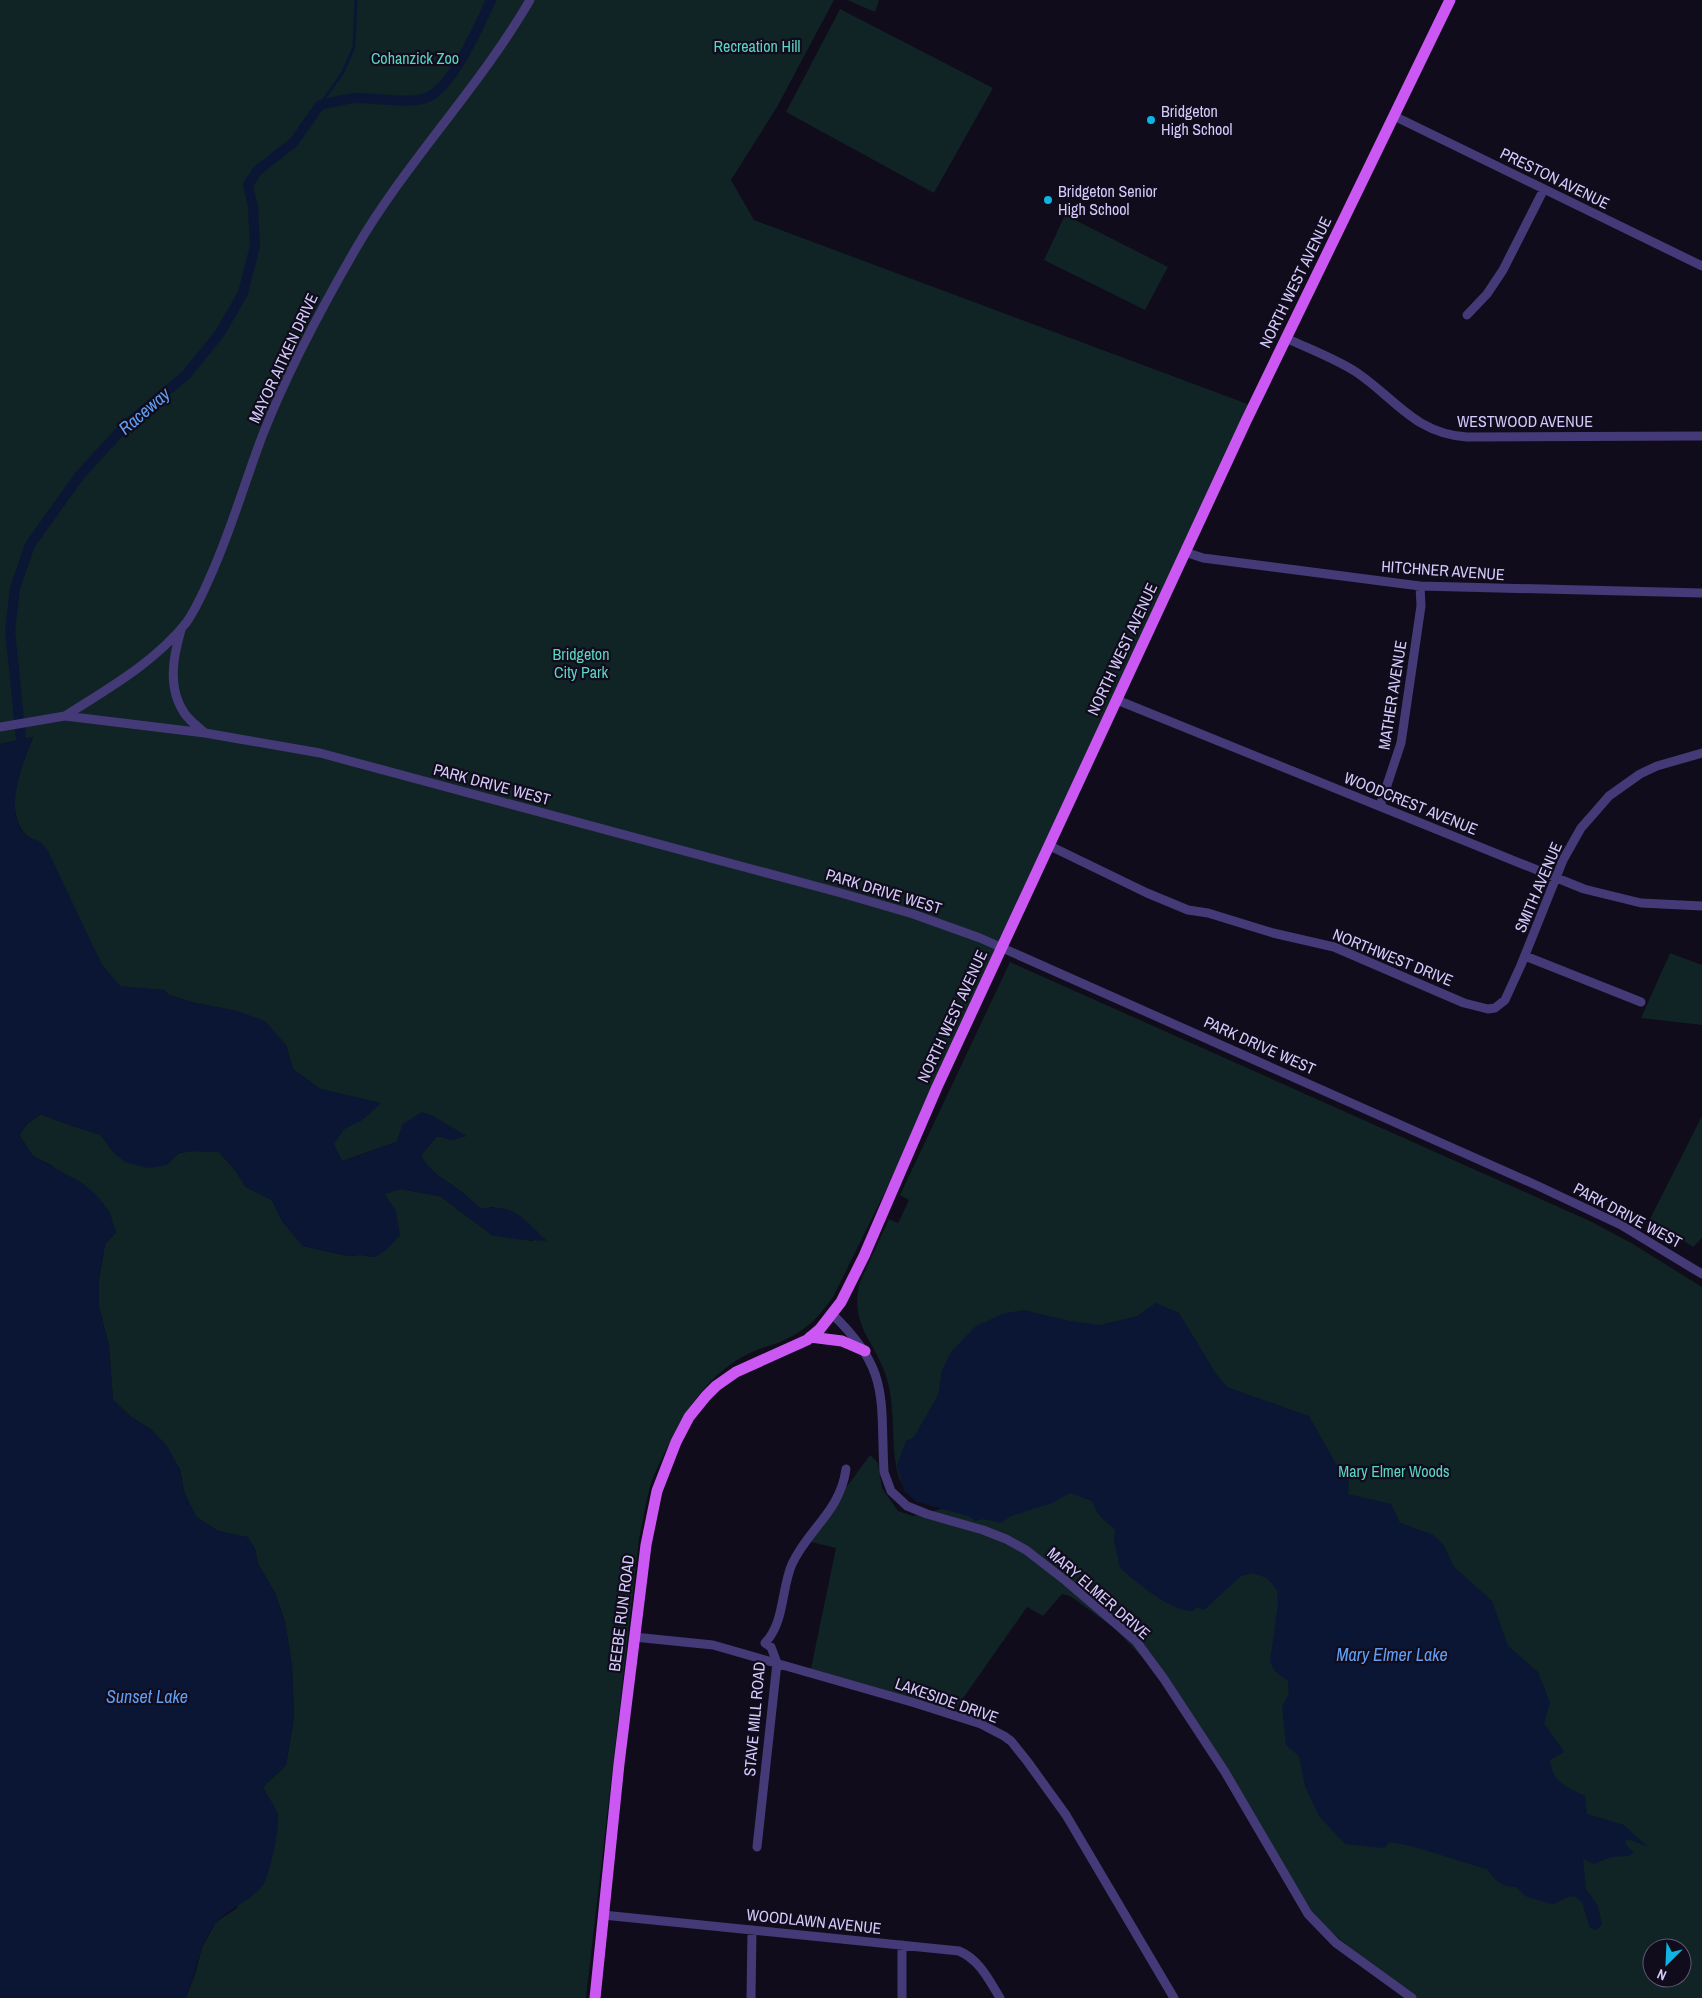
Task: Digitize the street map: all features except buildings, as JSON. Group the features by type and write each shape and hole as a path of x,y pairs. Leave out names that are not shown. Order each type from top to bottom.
{"main road":[{"name":"NORTH WEST AVENUE","path":"832,1314 841,1302 864,1256 937,1087 1185,552 1286,338 1450,0"},
{"name":"BEEBE RUN ROAD","path":"595,1998 634,1637 646,1545 657,1490 676,1442 688,1419 706,1396 736,1372 800,1344 810,1337 832,1314"},
{"path":"810,1337 842,1341 865,1351"}],"street":[{"name":"MAYOR AITKEN DRIVE","path":"65,716 118,682 149,659 182,628 194,612 218,561 275,406 334,286 356,247 390,195 500,48 530,0"},
{"name":"PRESTON AVENUE","path":"1394,116 1702,266"},
{"path":"1467,314 1487,294 1503,270 1544,189"},
{"name":"WESTWOOD AVENUE","path":"1286,338 1356,372 1405,413 1443,434 1467,437 1702,436"},
{"name":"HITCHNER AVENUE","path":"1185,552 1203,558 1420,586 1702,593"},
{"name":"MATHER AVENUE","path":"1380,806 1403,735 1417,634 1420,586"},
{"path":"182,628 174,659 173,680 181,708 205,733"},
{"name":"WOODCREST AVENUE","path":"1116,700 1584,889 1640,903 1702,906"},
{"name":"PARK DRIVE WEST","path":"4,726 65,716 205,733 320,754 763,871 912,914 1002,948 1543,1188 1621,1225 1702,1274"},
{"name":"SMITH AVENUE","path":"1525,956 1563,860 1581,828 1609,796 1640,774 1656,766 1702,753"},
{"name":"NORTHWEST DRIVE","path":"1050,846 1178,907 1208,913 1310,943 1334,947 1475,1007 1488,1009 1499,1006 1505,1000 1525,956"},
{"path":"1525,956 1641,1002"},
{"name":"MARY ELMER DRIVE","path":"832,1314 865,1351 873,1365 882,1400 884,1472 886,1482 901,1502 927,1514 983,1530 1006,1539 1026,1550 1136,1641 1164,1679 1225,1772 1308,1914 1336,1943 1412,1998"},
{"name":"STAVE MILL ROAD","path":"757,1847 777,1663 771,1647 765,1643 774,1630 788,1574 793,1563 839,1495 845,1480 846,1469"},
{"name":"LAKESIDE DRIVE","path":"634,1637 713,1645 915,1703 981,1724 997,1732 1010,1741 1027,1761 1066,1815 1174,1998"},
{"name":"WOODLAWN AVENUE","path":"603,1915 952,1950 965,1954 979,1966 1000,1998"},
{"path":"751,1998 752,1930"},
{"path":"902,1945 902,1998"}],"green space":[{"name":"Bridgeton City Park","path":"0,0 834,0 777,107 731,180 754,220 1253,406 937,1087 833,1297 815,1320 801,1331 785,1340 756,1350 735,1361 710,1383 680,1422 651,1483 639,1539 586,1998 186,1998 202,1947 216,1922 237,1908 278,1816 263,1787 286,1765 294,1717 292,1666 285,1622 275,1593 258,1564 255,1549 248,1538 218,1531 196,1517 184,1492 180,1469 152,1430 131,1417 113,1400 109,1346 99,1307 99,1280 105,1244 116,1232 51,1165 33,1156 19,1135 28,1123 41,1114 101,1135 114,1153 167,1165 179,1153 193,1151 219,1152 235,1170 246,1187 272,1200 282,1221 303,1246 348,1256 375,1257 396,1211 384,1194 400,1189 440,1196 492,1235 533,1241 493,1207 481,1209 429,1167 421,1155 437,1136 452,1140 403,1124 397,1142 342,1161 333,1144 344,1129 362,1120 380,1103 320,1089 293,1069 286,1045 237,1011 195,1003 169,995 164,990 120,987 102,965 40,842 26,835 19,824 15,812 16,787 33,737 0,744"},
{"path":"847,0 879,0 875,12"},
{"path":"840,9 993,88 934,193 786,112"},
{"path":"1065,215 1168,267 1145,310 1044,260"},
{"path":"1670,953 1702,965 1702,1025 1641,1018"},
{"name":"Mary Elmer Woods","path":"1010,962 1592,1222 1633,1244 1702,1287 1702,1998 1409,1998 1308,1910 1170,1686 1114,1628 1070,1596 1062,1594 1043,1616 1027,1607 952,1714 810,1673 836,1548 807,1541 870,1455 878,1463 882,1488 898,1511 913,1516 945,1508 905,1489 899,1478 896,1467 892,1406 888,1383 878,1357 861,1323 858,1311 857,1298 860,1282 889,1219 898,1223 909,1200 900,1195"},
{"path":"1702,1116 1702,1238 1693,1247 1650,1219"}],"water":[{"name":"Sunset Lake","path":"33,737 24,760 17,787 15,801 19,826 26,836 40,842 48,851 102,965 120,986 164,990 169,995 195,1003 237,1011 265,1021 286,1045 293,1069 320,1089 381,1103 362,1120 344,1129 334,1144 342,1161 397,1142 403,1124 422,1112 433,1116 467,1136 452,1140 437,1136 421,1155 428,1167 462,1192 481,1209 503,1208 518,1214 547,1241 492,1235 440,1196 400,1189 384,1194 396,1211 400,1235 386,1250 375,1257 348,1256 303,1246 282,1221 272,1200 246,1187 235,1170 219,1152 193,1151 179,1153 167,1165 148,1168 125,1162 114,1153 101,1135 41,1114 28,1123 19,1135 33,1156 84,1184 99,1198 110,1213 116,1232 105,1244 99,1280 99,1307 109,1346 113,1400 131,1417 152,1430 167,1446 180,1470 184,1492 196,1517 218,1531 248,1537 255,1549 258,1564 275,1593 285,1622 292,1666 294,1717 286,1765 263,1787 278,1814 274,1852 263,1885 253,1895 225,1914 210,1932 201,1950 186,1998 0,1998 0,744"},
{"name":"Mary Elmer Lake","path":"1156,1303 1179,1313 1215,1372 1227,1387 1309,1416 1340,1471 1349,1477 1348,1494 1391,1504 1400,1523 1434,1535 1443,1544 1454,1567 1492,1601 1508,1646 1538,1672 1550,1703 1544,1723 1564,1752 1550,1760 1557,1779 1566,1787 1585,1796 1587,1814 1624,1825 1648,1847 1629,1839 1625,1841 1626,1845 1634,1853 1627,1856 1611,1857 1594,1864 1583,1859 1586,1889 1598,1906 1602,1925 1596,1930 1590,1928 1582,1902 1576,1897 1570,1896 1551,1904 1525,1896 1516,1887 1503,1884 1496,1880 1487,1869 1403,1844 1390,1842 1384,1848 1345,1844 1319,1816 1305,1786 1299,1756 1286,1745 1282,1706 1289,1694 1288,1681 1274,1670 1270,1662 1278,1604 1277,1590 1267,1578 1253,1573 1241,1576 1204,1610 1197,1607 1192,1611 1183,1609 1163,1601 1120,1568 1114,1541 1115,1530 1098,1514 1092,1501 1070,1493 1052,1503 1011,1516 1001,1523 983,1519 976,1521 968,1516 917,1502 904,1491 897,1465 906,1441 914,1437 938,1395 942,1370 951,1352 975,1327 1002,1314 1024,1310 1070,1321 1100,1325 1137,1316"}],"waterway":[{"name":"Raceway","path":"320,105 343,72 354,47 356,0"},
{"name":"Raceway","path":"21,739 10,630 15,588 30,545 80,475 126,425 186,375 220,333 243,293 255,246 253,207 248,185 257,171 294,142 320,105 352,98 402,101 419,100 436,92 446,82 464,55 491,0"}],"place":[{"name":"Bridgeton High School","path":"1151,120"},
{"name":"Bridgeton Senior High School","path":"1048,200"}],"park label":[{"name":"Recreation Hill","path":"757,46"},
{"name":"Cohanzick Zoo","path":"415,58"}]}
